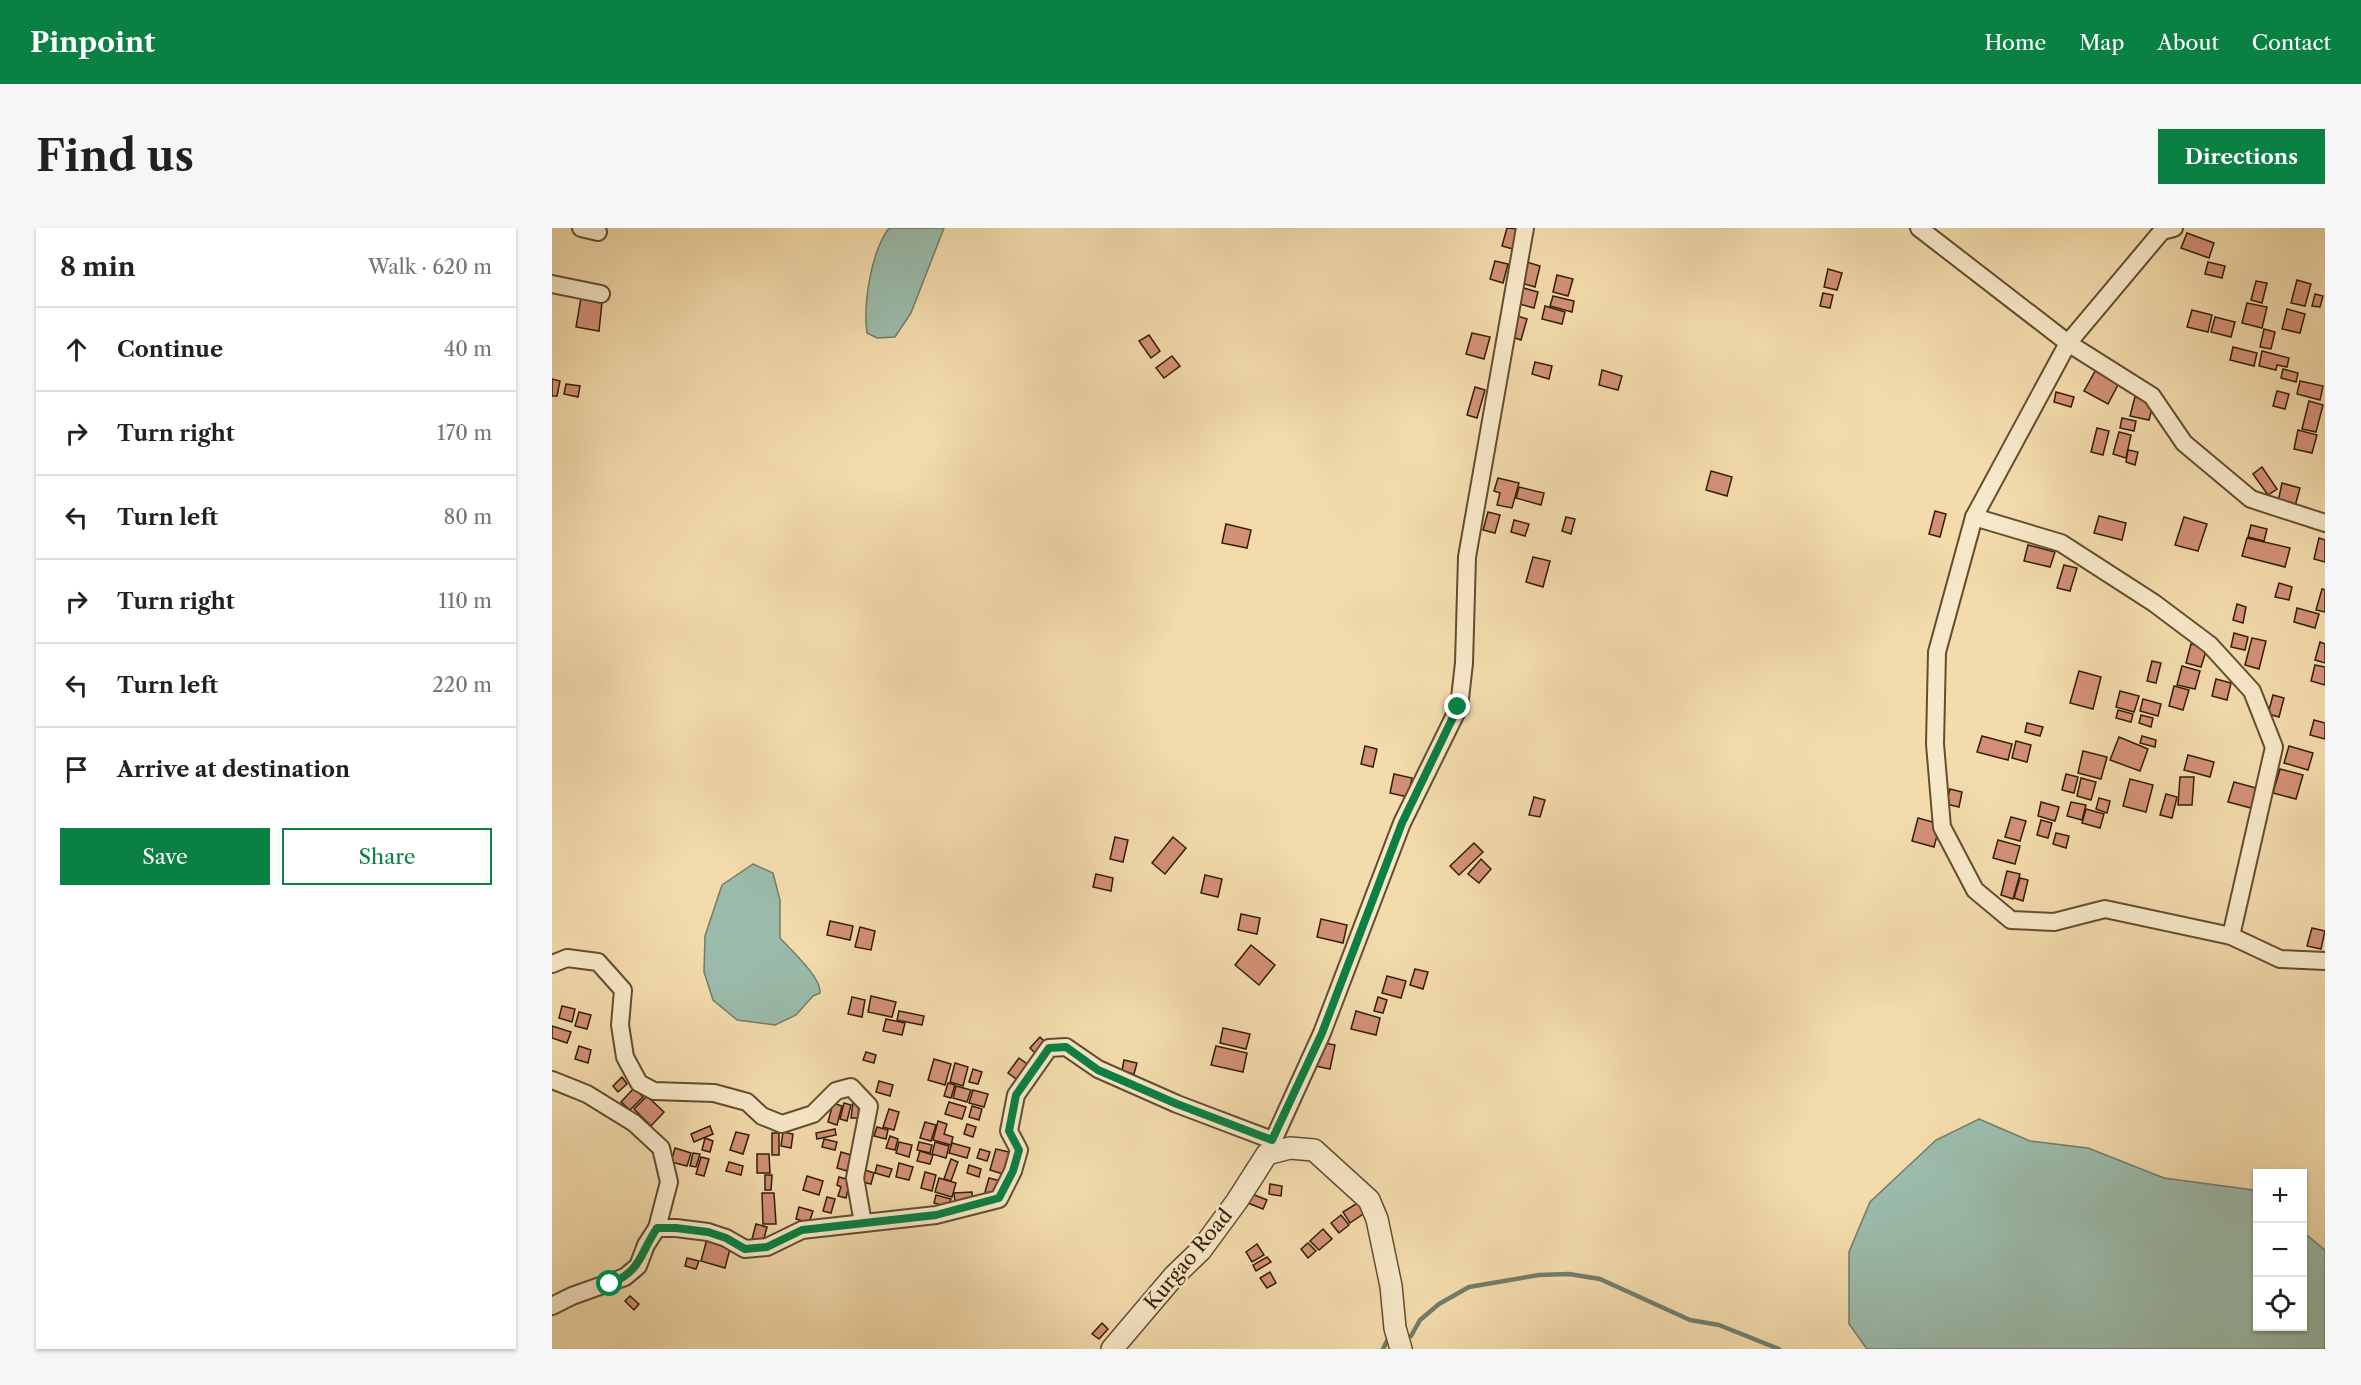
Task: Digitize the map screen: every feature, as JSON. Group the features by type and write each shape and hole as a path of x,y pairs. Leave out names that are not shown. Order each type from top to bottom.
{"street":[{"path":"581,228 598,232"},
{"path":"1270,1147 1322,1033 1402,823 1458,707 1464,663 1467,557 1525,228"},
{"path":"1919,228 2068,343 2152,396 2184,443 2251,499 2325,523"},
{"path":"2174,228 2162,231 2068,343 1974,517 1937,651 1935,744 1942,827 1975,890 2010,920 2054,922 2105,909 2231,936 2280,959 2325,961"},
{"path":"552,284 601,294"},
{"path":"1974,517 2061,543 2154,603 2210,645 2252,691 2274,747 2231,936"},
{"path":"552,964 567,958 598,962 623,990 620,1025 625,1057 639,1083 654,1091 714,1093 747,1102 762,1116 782,1124 813,1114 836,1091 851,1088 870,1106 855,1179 863,1223"},
{"path":"657,1228 708,1232 726,1238 745,1249 767,1247 802,1230 936,1215 999,1198 1013,1171 1019,1150 1009,1131 1016,1095 1049,1048 1066,1047 1098,1070 1270,1147 1314,1150 1369,1200 1377,1219 1391,1286 1395,1328 1401,1349"},
{"path":"552,1080 587,1094 634,1123 661,1148 669,1182 657,1228 646,1245 638,1266 625,1277 572,1296 552,1306"},
{"name":"Kurgao Road","path":"1112,1349 1174,1276 1201,1250 1237,1201 1270,1147"}],"shaded area":[{"path":"889,228 944,228 911,313 895,337 877,338 867,333 867,293 877,250"},
{"path":"753,864 773,873 780,900 780,938 805,964 816,980 820,993 813,996 796,1015 775,1025 737,1020 713,1000 704,972 705,936 722,885"},
{"path":"1979,1119 2030,1141 2088,1148 2164,1178 2253,1190 2253,1331 2307,1331 2307,1235 2325,1250 2325,1349 1867,1349 1849,1324 1849,1252 1870,1202 1936,1140"}],"building":[{"path":"1507,228 1518,229 1513,249 1502,246"},
{"path":"2187,233 2214,243 2209,258 2181,248"},
{"path":"1495,261 1508,264 1503,283 1490,279"},
{"path":"1523,261 1540,266 1535,287 1518,282"},
{"path":"2208,262 2225,266 2222,278 2205,274"},
{"path":"1828,269 1842,273 1837,290 1824,287"},
{"path":"1557,275 1573,279 1568,296 1553,292"},
{"path":"2297,280 2311,284 2305,306 2291,303"},
{"path":"2256,281 2267,283 2262,303 2251,300"},
{"path":"1520,287 1538,292 1534,308 1516,303"},
{"path":"1823,293 1833,295 1830,308 1820,306"},
{"path":"2315,294 2323,296 2320,307 2312,306"},
{"path":"1553,296 1574,301 1572,312 1550,306"},
{"path":"581,298 602,302 599,331 576,327"},
{"path":"2247,303 2267,307 2262,328 2242,323"},
{"path":"1545,306 1565,312 1562,324 1542,319"},
{"path":"2287,309 2305,314 2300,333 2282,329"},
{"path":"2192,310 2212,315 2208,332 2187,327"},
{"path":"1515,315 1527,319 1521,340 1509,336"},
{"path":"2215,317 2235,322 2231,337 2211,332"},
{"path":"2264,329 2275,332 2271,349 2260,347"},
{"path":"1472,333 1490,337 1484,359 1466,354"},
{"path":"1149,335 1160,351 1151,358 1139,341"},
{"path":"2233,347 2257,353 2254,366 2230,360"},
{"path":"2262,351 2289,358 2287,367 2277,365 2276,370 2259,366"},
{"path":"1172,356 1180,366 1164,378 1156,368"},
{"path":"1535,362 1552,366 1549,379 1532,374"},
{"path":"2098,366 2121,379 2108,404 2084,391"},
{"path":"2283,369 2298,373 2296,382 2281,378"},
{"path":"1602,370 1622,376 1618,390 1599,385"},
{"path":"552,379 560,381 557,396 552,396"},
{"path":"2300,381 2323,386 2320,400 2297,394"},
{"path":"566,384 580,386 578,397 564,394"},
{"path":"1475,387 1485,390 1477,418 1467,415"},
{"path":"2277,391 2289,394 2285,409 2273,406"},
{"path":"2056,392 2074,397 2071,407 2054,402"},
{"path":"2135,397 2154,401 2149,420 2130,416"},
{"path":"2309,401 2323,405 2316,432 2302,429"},
{"path":"2122,418 2136,421 2134,431 2120,428"},
{"path":"2097,428 2109,431 2103,455 2091,452"},
{"path":"2298,430 2317,435 2312,453 2294,449"},
{"path":"2119,432 2131,435 2126,458 2113,454"},
{"path":"2128,450 2138,452 2135,465 2126,462"},
{"path":"2262,467 2277,489 2268,495 2253,474"},
{"path":"1711,471 1732,477 1727,496 1706,490"},
{"path":"1498,478 1519,483 1512,508 1497,505 1500,493 1494,491"},
{"path":"2282,483 2300,488 2295,506 2278,502"},
{"path":"1519,487 1544,493 1541,505 1516,498"},
{"path":"1935,511 1946,514 1940,537 1929,534"},
{"path":"1488,512 1500,515 1495,533 1483,530"},
{"path":"2099,516 2126,523 2122,540 2094,533"},
{"path":"1566,517 1575,519 1571,534 1562,531"},
{"path":"2184,517 2207,524 2198,551 2175,545"},
{"path":"1514,520 1529,524 1525,536 1511,532"},
{"path":"1226,524 1251,530 1247,548 1222,543"},
{"path":"2251,525 2267,529 2264,541 2248,537"},
{"path":"2247,538 2290,548 2285,567 2242,556"},
{"path":"2319,538 2325,540 2325,562 2314,559"},
{"path":"2028,545 2055,552 2050,567 2024,561"},
{"path":"1533,557 1550,561 1543,587 1526,582"},
{"path":"2064,565 2077,568 2070,591 2057,588"},
{"path":"2279,583 2292,587 2289,600 2275,597"},
{"path":"2322,589 2325,590 2325,612 2316,610"},
{"path":"2237,604 2246,607 2243,623 2233,620"},
{"path":"2297,608 2319,614 2315,628 2294,622"},
{"path":"2234,633 2248,637 2245,650 2231,647"},
{"path":"2252,638 2266,641 2259,669 2245,665"},
{"path":"2320,642 2325,644 2325,663 2315,660"},
{"path":"2191,644 2207,648 2201,667 2186,663"},
{"path":"2152,661 2161,663 2156,683 2147,681"},
{"path":"2315,665 2325,667 2325,685 2311,681"},
{"path":"2182,666 2200,671 2195,689 2177,685"},
{"path":"2079,671 2101,677 2093,709 2070,703"},
{"path":"2216,679 2231,683 2227,700 2212,696"},
{"path":"2174,686 2189,690 2183,710 2169,706"},
{"path":"2120,691 2139,696 2134,712 2116,707"},
{"path":"2273,695 2284,698 2279,717 2268,714"},
{"path":"2143,699 2161,704 2158,716 2140,711"},
{"path":"2118,710 2133,714 2131,722 2116,718"},
{"path":"2141,715 2153,718 2151,727 2139,723"},
{"path":"2314,720 2325,723 2325,739 2310,735"},
{"path":"2027,723 2043,727 2040,736 2025,732"},
{"path":"1982,736 2012,744 2008,760 1977,752"},
{"path":"2142,736 2156,740 2155,747 2140,743"},
{"path":"2119,737 2148,749 2140,771 2110,760"},
{"path":"2016,741 2031,745 2027,762 2012,758"},
{"path":"1365,746 1377,749 1373,767 1361,764"},
{"path":"2289,746 2313,753 2308,770 2284,763"},
{"path":"2083,751 2107,757 2101,779 2078,773"},
{"path":"2188,755 2214,762 2210,777 2184,770"},
{"path":"2280,769 2303,775 2296,799 2273,793"},
{"path":"1394,774 1412,778 1408,797 1390,793"},
{"path":"2066,774 2078,777 2074,793 2062,790"},
{"path":"2180,777 2194,777 2192,805 2178,805"},
{"path":"2081,778 2096,782 2091,800 2077,796"},
{"path":"2130,779 2153,785 2146,812 2123,806"},
{"path":"2234,782 2256,788 2251,808 2228,802"},
{"path":"1950,789 1962,792 1959,807 1946,804"},
{"path":"2166,794 2177,797 2172,818 2160,815"},
{"path":"1534,797 1545,800 1540,817 1529,815"},
{"path":"2099,798 2110,801 2107,813 2096,809"},
{"path":"2041,802 2059,807 2055,821 2038,816"},
{"path":"2071,802 2086,805 2082,820 2067,816"},
{"path":"2086,809 2104,814 2100,828 2082,823"},
{"path":"2011,817 2026,821 2020,841 2005,837"},
{"path":"1918,818 1940,824 1934,847 1912,841"},
{"path":"2041,820 2052,823 2048,838 2037,835"},
{"path":"2056,833 2069,836 2066,848 2053,844"},
{"path":"1115,837 1128,840 1123,862 1110,859"},
{"path":"1173,837 1186,848 1165,874 1152,863"},
{"path":"1998,840 2020,846 2015,864 1993,858"},
{"path":"1474,843 1483,852 1459,875 1450,866"},
{"path":"1481,859 1491,869 1479,883 1468,874"},
{"path":"2007,871 2020,874 2013,899 2001,895"},
{"path":"1096,874 1113,878 1111,891 1093,887"},
{"path":"1205,875 1222,879 1218,897 1201,893"},
{"path":"2020,878 2028,880 2023,901 2014,898"},
{"path":"1241,914 1260,918 1257,934 1238,930"},
{"path":"1321,919 1347,925 1343,943 1317,937"},
{"path":"830,921 853,926 850,940 827,935"},
{"path":"860,927 875,931 871,950 855,947"},
{"path":"2312,928 2325,931 2321,949 2307,946"},
{"path":"1251,945 1275,965 1259,985 1235,965"},
{"path":"1415,969 1428,972 1423,989 1410,985"},
{"path":"1387,976 1406,981 1401,998 1382,993"},
{"path":"871,996 896,1002 892,1017 868,1012"},
{"path":"852,997 865,1000 862,1017 848,1014"},
{"path":"1378,997 1387,1000 1383,1013 1374,1011"},
{"path":"562,1006 575,1009 572,1022 559,1018"},
{"path":"899,1011 924,1016 922,1025 897,1020"},
{"path":"1356,1011 1380,1018 1376,1035 1351,1029"},
{"path":"579,1012 591,1015 587,1029 575,1026"},
{"path":"886,1019 905,1023 902,1035 883,1031"},
{"path":"552,1026 571,1032 567,1043 552,1038"},
{"path":"1223,1028 1250,1034 1246,1049 1220,1043"},
{"path":"1040,1037 1046,1043 1036,1054 1030,1048"},
{"path":"1320,1042 1335,1045 1330,1069 1315,1066"},
{"path":"579,1046 591,1050 588,1063 575,1059"},
{"path":"1216,1046 1247,1053 1243,1072 1211,1065"},
{"path":"866,1052 876,1055 874,1063 863,1060"},
{"path":"1019,1058 1030,1066 1019,1081 1008,1073"},
{"path":"934,1059 951,1064 945,1085 928,1080"},
{"path":"1124,1060 1137,1063 1134,1074 1122,1071"},
{"path":"955,1063 968,1067 963,1086 950,1082"},
{"path":"973,1069 982,1072 978,1084 969,1082"},
{"path":"622,1077 627,1084 618,1092 613,1086"},
{"path":"879,1081 893,1085 890,1096 876,1092"},
{"path":"948,1083 955,1085 951,1098 944,1096"},
{"path":"956,1086 971,1090 967,1102 953,1098"},
{"path":"634,1088 643,1097 630,1110 621,1102"},
{"path":"973,1090 988,1094 984,1107 969,1103"},
{"path":"647,1096 664,1112 651,1126 634,1109"},
{"path":"853,1102 859,1102 858,1118 851,1118"},
{"path":"949,1102 966,1107 962,1119 945,1114"},
{"path":"833,1103 842,1106 837,1125 828,1122"},
{"path":"844,1103 851,1105 847,1121 840,1119"},
{"path":"972,1106 982,1109 979,1120 969,1117"},
{"path":"889,1109 899,1112 894,1130 883,1127"},
{"path":"938,1121 947,1124 944,1134 953,1137 951,1145 933,1140"},
{"path":"925,1122 936,1125 931,1141 920,1138"},
{"path":"967,1124 976,1127 973,1137 964,1134"},
{"path":"710,1126 713,1134 694,1142 691,1134"},
{"path":"877,1127 888,1130 886,1139 874,1136"},
{"path":"835,1129 836,1135 817,1139 816,1133"},
{"path":"736,1132 749,1135 743,1154 730,1150"},
{"path":"783,1132 793,1134 791,1148 781,1146"},
{"path":"772,1133 779,1133 779,1155 772,1155"},
{"path":"890,1136 898,1139 895,1150 886,1148"},
{"path":"705,1138 713,1141 710,1152 702,1150"},
{"path":"824,1139 837,1142 835,1150 822,1147"},
{"path":"899,1142 912,1145 909,1157 896,1153"},
{"path":"919,1142 932,1145 930,1153 917,1150"},
{"path":"935,1142 949,1146 946,1158 932,1154"},
{"path":"952,1143 970,1148 967,1158 949,1153"},
{"path":"675,1148 691,1153 687,1166 671,1162"},
{"path":"980,1149 990,1152 987,1161 977,1158"},
{"path":"996,1149 1009,1152 1003,1174 990,1170"},
{"path":"920,1151 933,1155 930,1164 917,1161"},
{"path":"841,1152 851,1155 847,1171 837,1168"},
{"path":"693,1153 700,1154 696,1167 690,1166"},
{"path":"757,1154 769,1154 770,1173 757,1173"},
{"path":"701,1157 709,1159 704,1176 696,1174"},
{"path":"951,1159 958,1162 951,1181 944,1179"},
{"path":"729,1162 743,1166 741,1175 726,1171"},
{"path":"899,1163 913,1167 909,1180 896,1177"},
{"path":"877,1165 892,1169 889,1177 875,1173"},
{"path":"969,1165 981,1169 979,1177 967,1173"},
{"path":"865,1170 874,1173 871,1184 862,1182"},
{"path":"925,1172 936,1175 932,1191 921,1188"},
{"path":"765,1175 772,1175 771,1190 765,1190"},
{"path":"807,1176 823,1181 819,1195 803,1190"},
{"path":"839,1177 850,1180 846,1198 838,1196 841,1187 837,1185"},
{"path":"939,1178 956,1183 952,1197 935,1192"},
{"path":"989,1178 1001,1181 997,1196 985,1192"},
{"path":"1270,1184 1282,1186 1281,1196 1269,1194"},
{"path":"972,1192 973,1202 955,1203 954,1193"},
{"path":"762,1193 774,1193 776,1224 763,1224"},
{"path":"1252,1194 1267,1200 1263,1209 1248,1203"},
{"path":"936,1195 951,1199 948,1207 934,1203"},
{"path":"827,1197 835,1199 831,1213 823,1211"},
{"path":"1359,1202 1366,1212 1350,1223 1343,1212"},
{"path":"799,1207 813,1211 809,1223 796,1219"},
{"path":"1341,1215 1349,1225 1339,1233 1331,1223"},
{"path":"756,1224 767,1227 763,1242 752,1239"},
{"path":"1323,1229 1332,1239 1319,1250 1310,1241"},
{"path":"707,1239 731,1245 725,1268 701,1261"},
{"path":"1308,1243 1316,1251 1308,1258 1301,1249"},
{"path":"1257,1244 1264,1255 1252,1262 1246,1252"},
{"path":"1267,1257 1271,1262 1256,1271 1253,1265"},
{"path":"687,1258 699,1261 696,1269 685,1266"},
{"path":"1270,1272 1276,1283 1267,1288 1260,1278"},
{"path":"630,1296 639,1304 634,1310 625,1301"},
{"path":"1102,1323 1108,1329 1099,1339 1092,1334"}],"waterway":[{"path":"1411,1336 1420,1320 1439,1304 1469,1287 1539,1275 1569,1274 1600,1279 1690,1320 1719,1325 1779,1349"},
{"path":"1383,1349 1388,1339"}],"route":[{"path":"610,1284 625,1277 638,1266 646,1245 657,1228 708,1232 726,1238 745,1249 767,1247 802,1230 936,1215 999,1198 1013,1171 1019,1150 1009,1131 1016,1095 1049,1048 1066,1047 1098,1070 1177,1104 1272,1140 1322,1033 1402,823 1458,707"}]}
